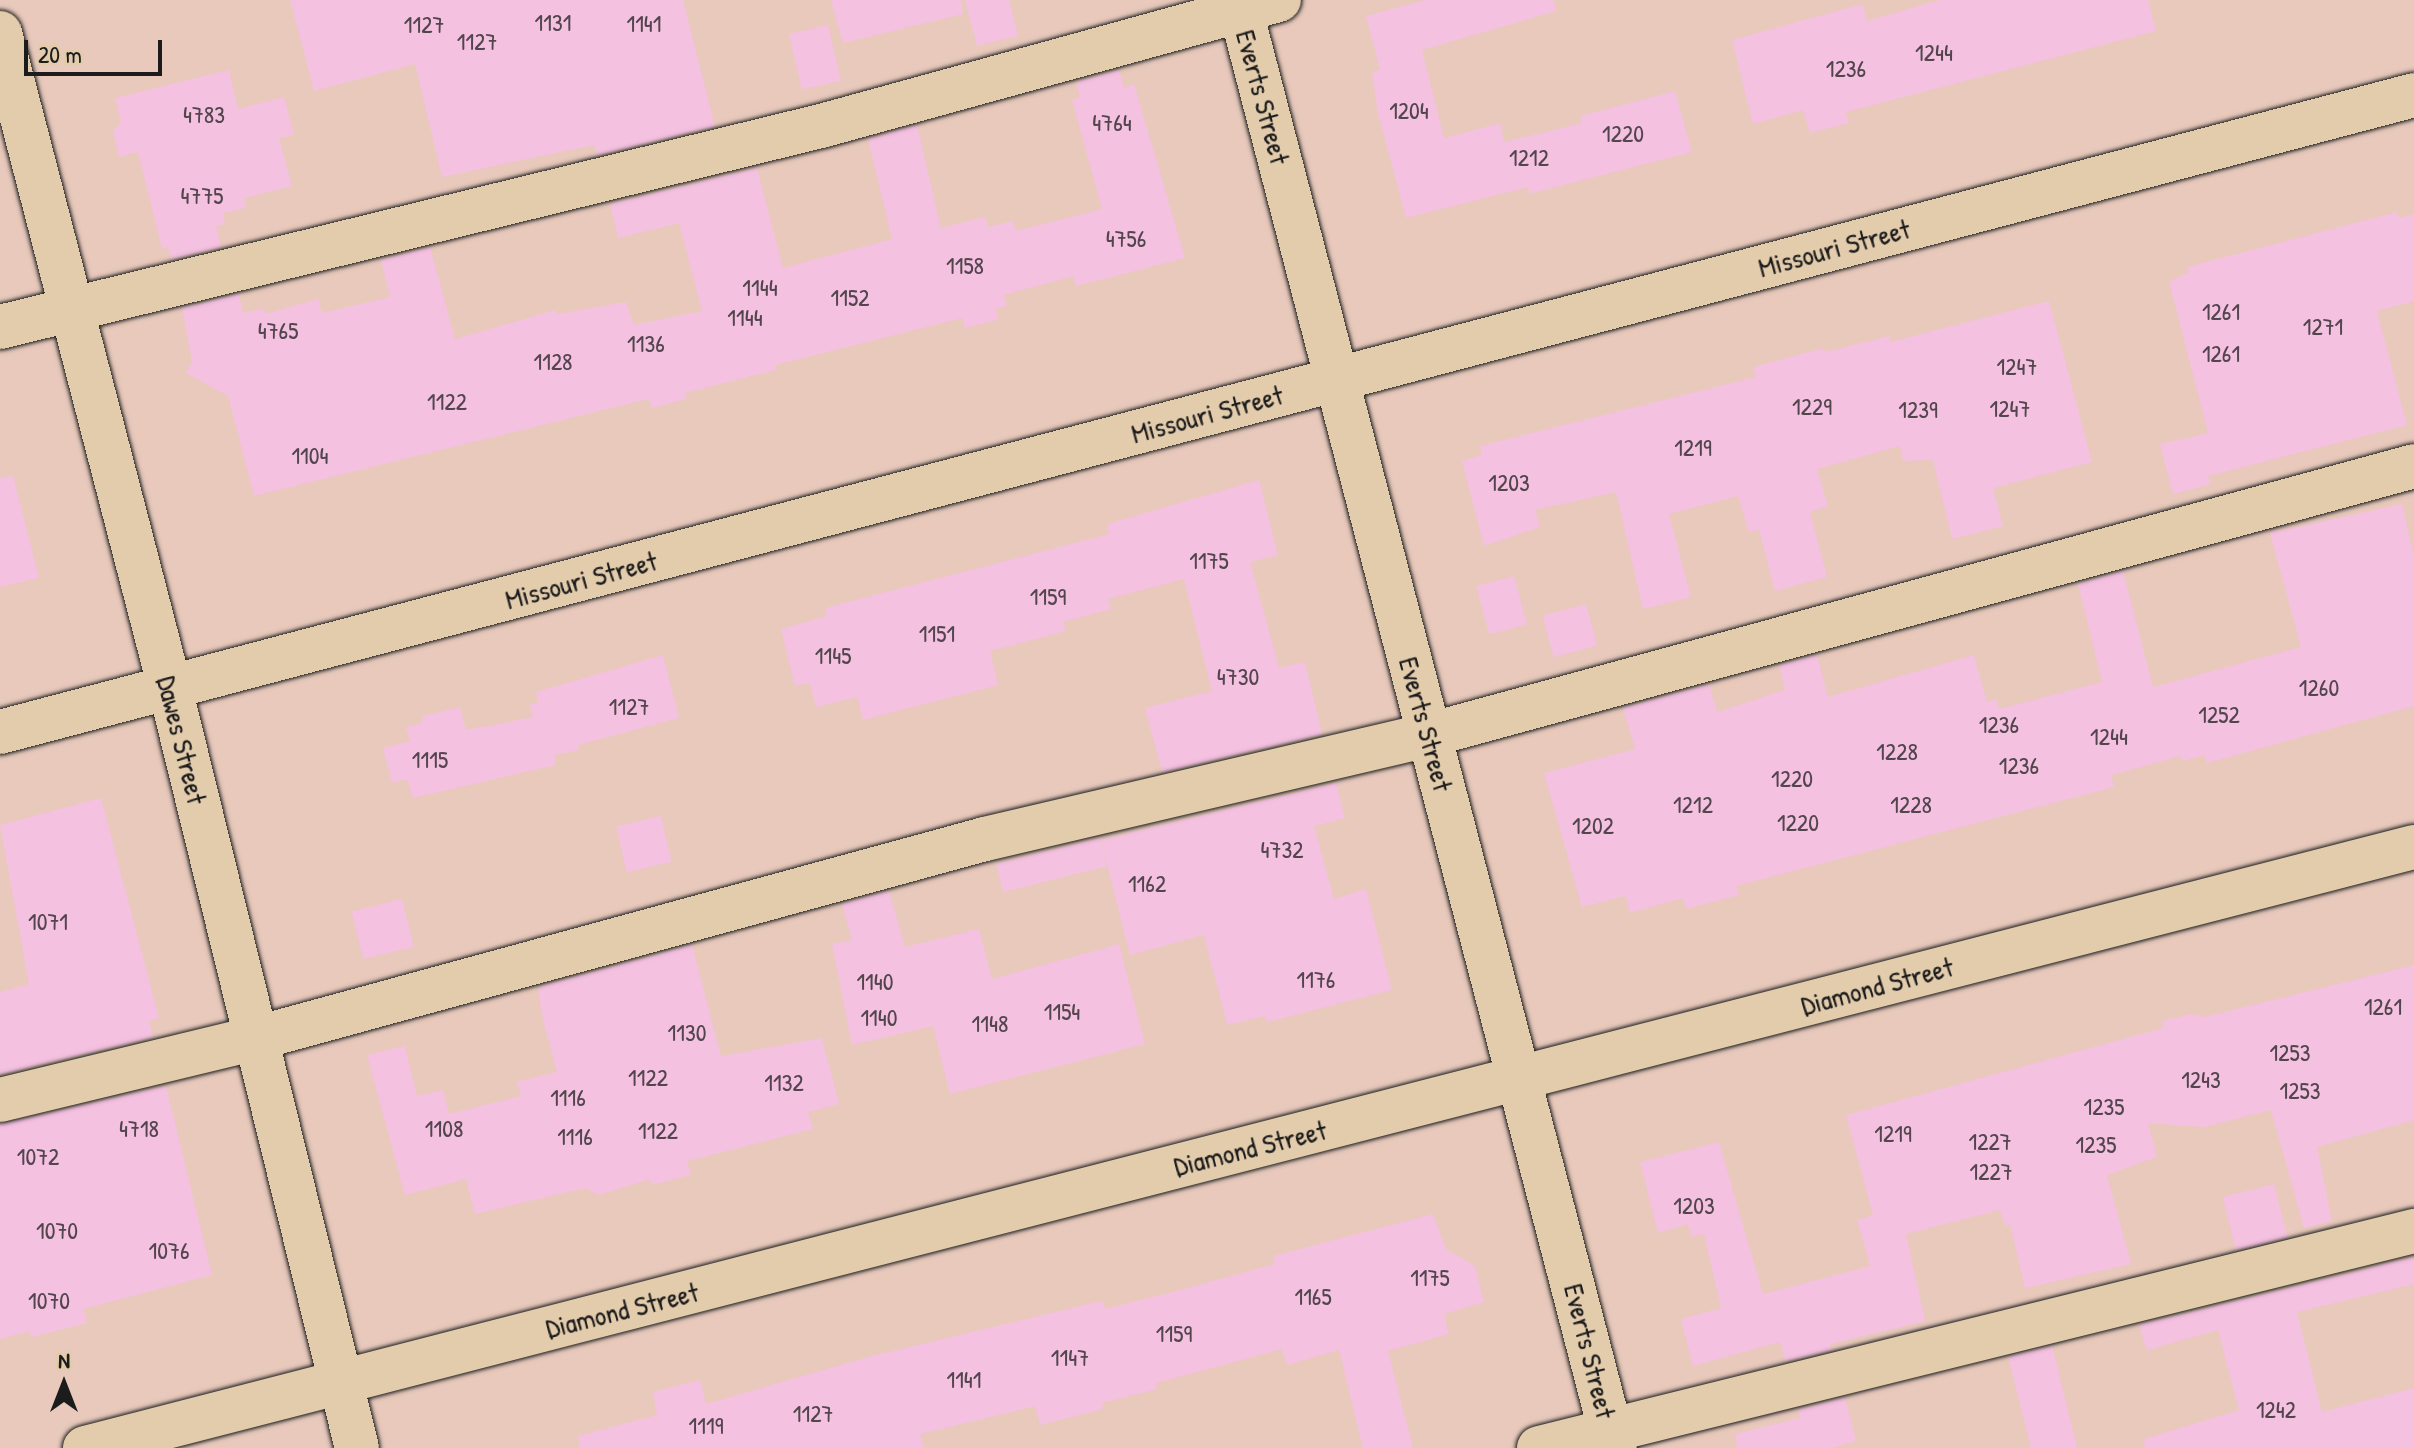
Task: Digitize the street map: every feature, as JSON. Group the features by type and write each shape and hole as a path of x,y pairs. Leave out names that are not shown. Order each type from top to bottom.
{"street":[{"path":"0,327 821,126 1253,3"},
{"name":"Everts Street","path":"1253,3 1337,380 1612,1438"},
{"name":"Dawes Street","path":"0,33 170,688 357,1448"},
{"name":"Missouri Street","path":"0,732 2414,95"},
{"path":"0,1100 257,1038 985,839 1429,735 2414,466"},
{"name":"Diamond Street","path":"85,1448 2414,847"},
{"path":"1539,1448 1612,1438 2414,1231"}],"building":[{"path":"290,0 683,0 715,126 597,155 594,145 442,177 415,64 314,91"},
{"path":"831,0 961,0 963,14 843,43"},
{"path":"965,0 1009,0 1018,36 977,46"},
{"path":"1425,0 1554,0 1556,11 1422,50 1444,138 1500,123 1504,142 1582,123 1580,116 1675,91 1692,152 1529,194 1528,187 1406,218 1378,113 1372,72 1380,70 1366,16"},
{"path":"1940,0 2148,0 2156,31 1846,112 1849,123 1810,133 1803,110 1753,124 1732,40 1863,4 1867,21"},
{"path":"828,25 841,81 802,90 789,34"},
{"path":"229,70 238,109 284,97 294,135 279,138 292,186 244,198 246,208 223,213 225,224 216,226 221,247 171,259 168,247 162,249 138,152 119,157 113,131 121,122 115,98"},
{"path":"1119,70 1124,88 1134,84 1185,258 1076,286 1073,276 1004,295 1007,306 996,309 998,320 965,328 962,318 775,365 776,370 685,393 686,399 652,408 648,399 254,496 228,396 186,373 192,361 182,308 239,294 243,313 264,308 265,314 318,299 322,313 390,297 381,260 430,247 455,339 555,310 557,314 626,302 634,325 702,311 679,223 618,238 610,204 757,168 783,268 892,239 868,139 917,125 941,228 985,217 988,227 1013,221 1016,231 1102,209 1072,100 1080,97 1076,82"},
{"path":"2397,212 2399,218 2414,214 2414,301 2377,311 2407,425 2208,476 2211,484 2173,494 2160,444 2208,433 2169,282 2189,272 2187,267"},
{"path":"2049,301 2092,462 1993,488 2003,526 1952,539 1933,460 1903,461 1900,446 1817,469 1828,506 1810,512 1827,577 1775,591 1759,530 1749,532 1738,496 1669,514 1691,597 1643,609 1616,492 1535,510 1540,527 1484,546 1462,461 1482,455 1480,446 1756,377 1753,367 1824,348 1825,352 1889,336 1890,342"},
{"path":"13,476 39,578 0,587 0,478"},
{"path":"1259,480 1278,555 1250,562 1279,668 1305,662 1322,734 1162,772 1145,708 1212,691 1184,579 1108,599 1111,609 1063,622 1066,631 990,651 998,685 863,720 857,697 816,707 810,683 795,686 781,629 827,616 825,608 1109,534 1107,524"},
{"path":"2402,504 2414,557 2414,706 2207,763 2204,755 2183,761 2181,756 2111,775 2114,787 1736,886 1739,895 1686,909 1683,898 1630,913 1625,896 1582,907 1544,773 1635,749 1623,708 1709,684 1717,712 1785,690 1779,665 1817,655 1828,697 1974,655 1987,702 1996,699 1999,709 2102,682 2078,584 2123,571 2153,687 2301,647 2270,533"},
{"path":"1514,576 1527,624 1489,634 1476,586"},
{"path":"1586,604 1597,646 1554,657 1543,616"},
{"path":"663,655 679,718 578,745 579,750 554,755 556,765 413,798 407,779 392,783 383,748 410,741 406,727 422,723 423,716 460,707 466,730 533,717 530,704 538,703 536,692"},
{"path":"1336,783 1345,818 1314,826 1334,899 1366,889 1392,990 1267,1022 1265,1016 1227,1025 1204,935 1130,955 1101,840"},
{"path":"101,798 159,1018 149,1021 153,1037 0,1074 0,992 29,984 0,825"},
{"path":"661,816 672,862 627,872 616,826"},
{"path":"1100,838 1107,866 1003,892 996,864"},
{"path":"889,891 905,947 979,929 992,979 1119,944 1145,1044 950,1094 933,1026 852,1045 832,944 852,940 842,904"},
{"path":"402,899 414,947 363,959 352,912"},
{"path":"692,945 721,1056 822,1038 839,1104 808,1112 813,1129 687,1161 691,1175 651,1185 650,1179 599,1195 585,1188 475,1214 466,1179 405,1195 367,1055 405,1046 417,1096 443,1090 449,1114 521,1096 517,1082 557,1072 538,991 542,986"},
{"path":"2414,965 2414,1120 2317,1147 2332,1221 2304,1228 2271,1110 2204,1127 2148,1123 2157,1157 2107,1175 2131,1264 2025,1288 2010,1224 2005,1226 2000,1210 1906,1234 1925,1321 1830,1344 1832,1350 1785,1361 1780,1342 1693,1366 1681,1319 1721,1308 1704,1234 1692,1237 1688,1224 1658,1233 1640,1162 1719,1142 1763,1294 1870,1266 1857,1220 1873,1215 1846,1115 2163,1028 2162,1021 2191,1014 2204,1017"},
{"path":"166,1086 212,1275 83,1309 87,1323 31,1337 29,1331 0,1339 0,1124"},
{"path":"2274,1184 2287,1237 2236,1250 2223,1197"},
{"path":"1433,1214 1446,1249 1475,1266 1484,1302 1444,1314 1449,1334 1388,1351 1413,1448 1363,1448 1339,1350 1287,1365 1282,1349 1156,1383 1157,1389 1102,1403 1103,1409 1040,1425 1035,1406 920,1434 924,1448 580,1448 578,1436 657,1415 653,1392 700,1380 706,1404 872,1356 1097,1302 1103,1301 1105,1309 1172,1292 1275,1264 1273,1256"},
{"path":"2414,1257 2414,1284 2297,1312 2322,1412 2414,1388 2414,1448 2145,1448 2144,1439 2239,1410 2218,1330 2147,1350 2139,1325"},
{"path":"2052,1346 2077,1448 2031,1448 2008,1357"},
{"path":"1845,1398 1856,1441 1831,1448 1737,1448 1735,1434 1800,1418 1798,1410"}]}
